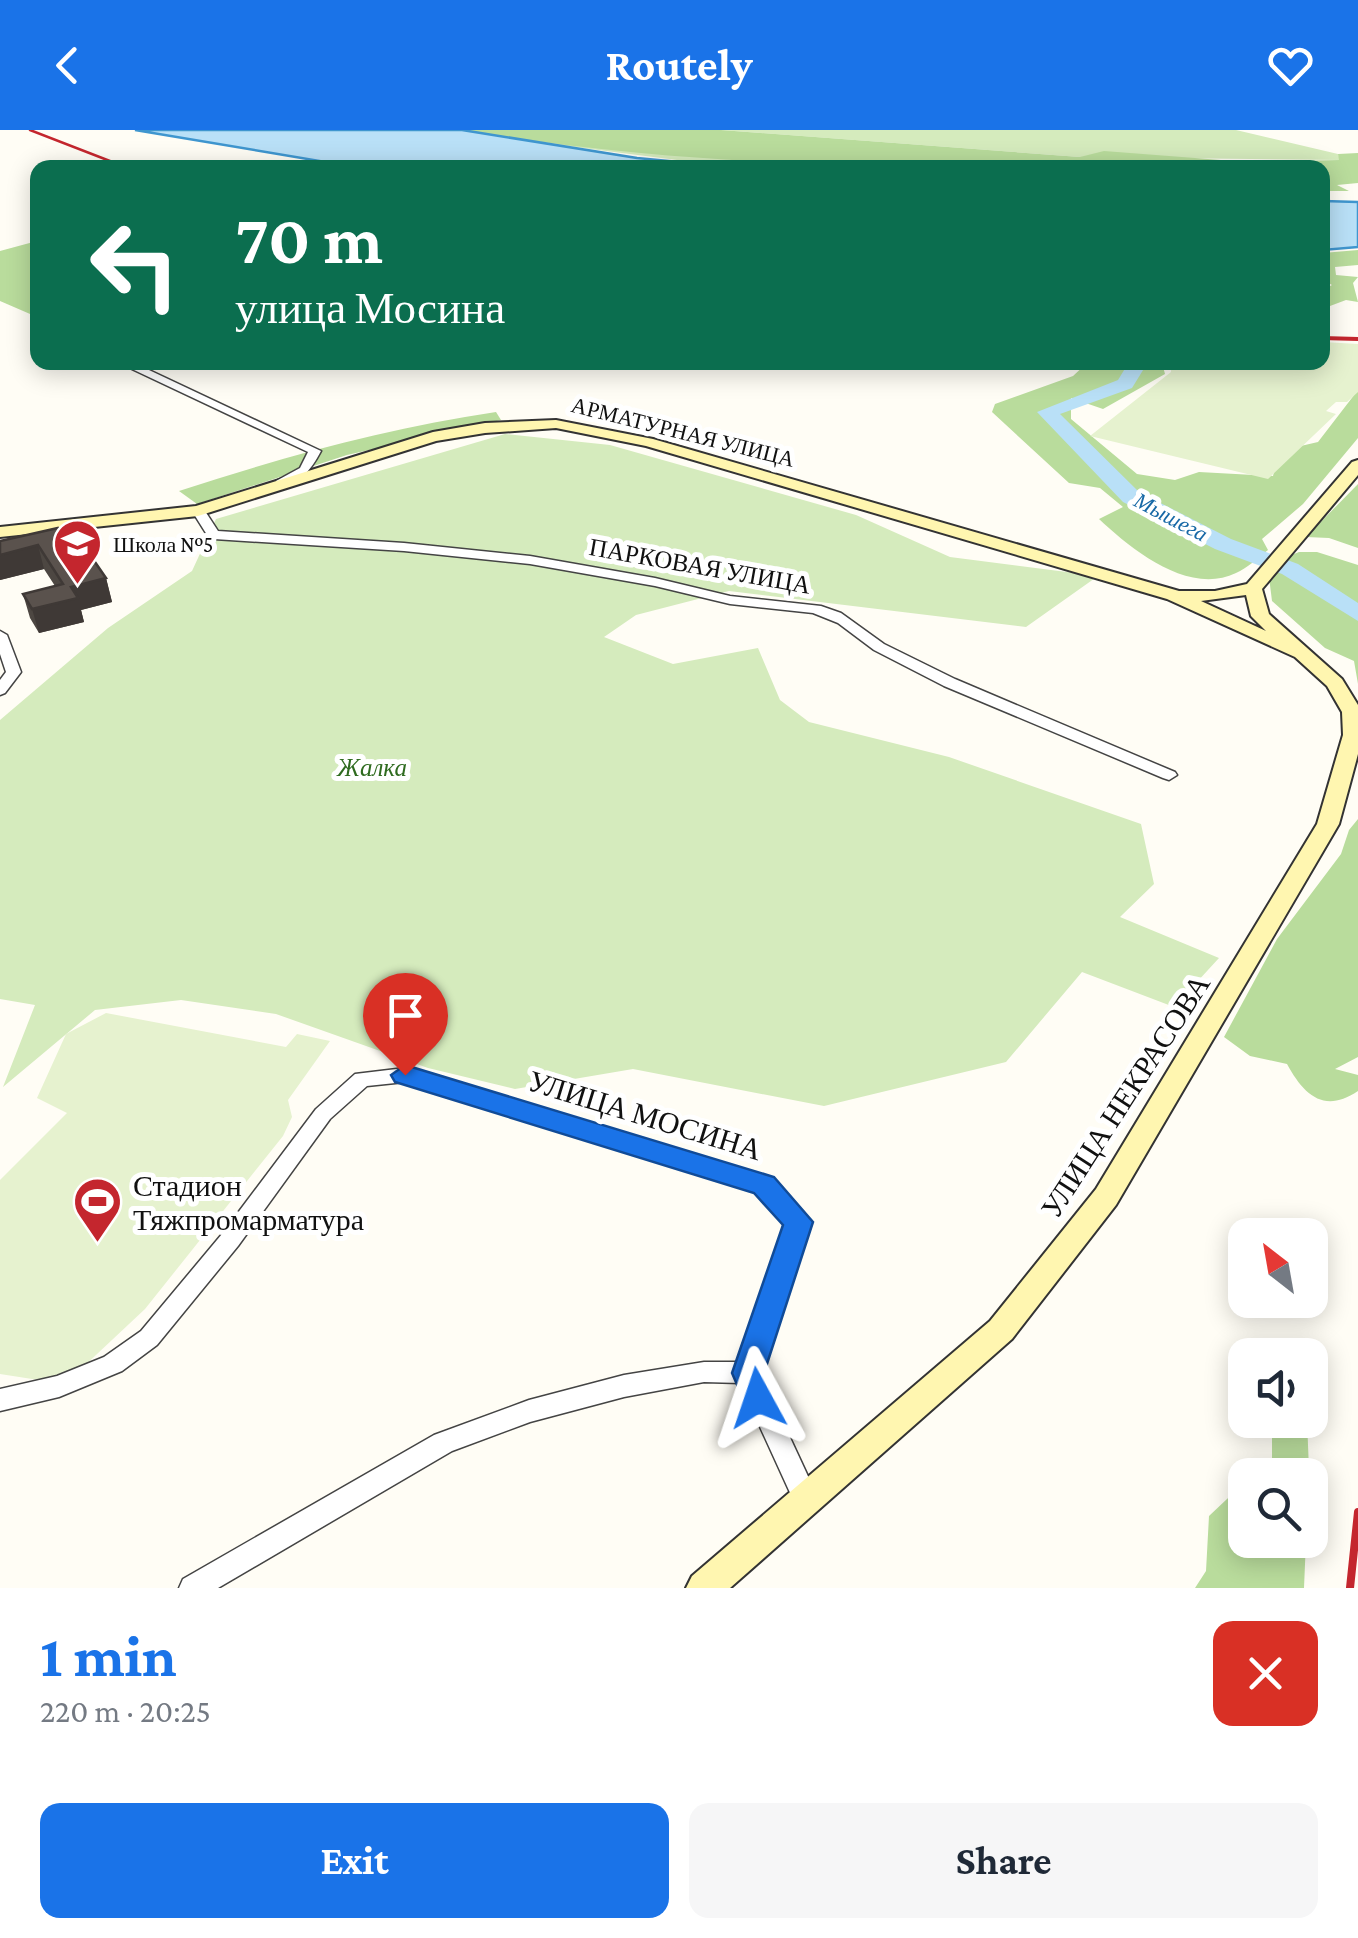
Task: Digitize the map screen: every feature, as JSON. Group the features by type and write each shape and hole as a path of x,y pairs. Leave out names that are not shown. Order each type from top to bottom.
{"street":[{"path":"139,370 315,452 304,470 266,492"},
{"name":"АРМАТУРНАЯ УЛИЦА","path":"0,532 198,511 433,437 485,428 556,424 686,453 1173,596"},
{"path":"1173,596 1215,596 1267,570 1358,465"},
{"name":"ПАРКОВАЯ УЛИЦА","path":"198,511 214,535 414,546 536,560 618,572 718,598 826,612 850,623 875,645 1016,712 1169,775"},
{"name":"УЛИЦА НЕКРАСОВА","path":"704,1588 1001,1330 1106,1197 1328,824 1354,735 1352,712 1342,691 1260,616 1267,570"},
{"name":"УЛИЦА НЕКРАСОВА","path":"1173,596 1296,652"},
{"path":"0,635 14,672 0,690"},
{"name":"УЛИЦА МОСИНА","path":"0,1400 112,1364 150,1338 230,1240 323,1114 362,1079 405,1075 764,1185 798,1222 748,1373"},
{"path":"193,1588 460,1437 528,1411 624,1386 704,1372 748,1373 806,1500"}],"green space":[{"path":"462,130 721,130 1080,157 1104,151 1221,160 737,160 569,145"},
{"path":"721,130 1236,130 1338,154 1340,160 1080,157"},
{"path":"520,140 736,160 677,160"},
{"path":"1358,153 1358,183 1337,185 1349,191 1330,191 1330,160 1339,160 1338,154"},
{"path":"30,243 30,314 0,301 0,251"},
{"path":"1358,250 1358,265 1335,267 1336,275 1358,277 1353,283 1358,302 1346,300 1330,306 1330,252"},
{"path":"1330,342 1358,344 1358,392 1326,411 1336,414 1268,479 1090,436 1171,372 1330,370"},
{"path":"1079,370 1164,370 1165,374 1103,409 1071,398 1071,419 1137,474 1175,480 1199,472 1273,476 1279,451 1318,442 1358,390 1358,438 1303,504 1262,539 1268,550 1252,563 1218,579 1180,574 1144,555 1099,519 1123,507 1100,488 1069,483 992,412 995,404 1073,376"},
{"path":"496,412 501,420 347,455 197,504 179,491 336,445"},
{"name":"Жалка","path":"505,434 610,445 856,515 950,557 1098,576 1026,627 729,591 636,615 604,637 673,664 758,648 780,700 809,722 949,757 1141,824 1154,884 1120,917 1219,958 1174,1007 1082,972 1006,1062 824,1106 633,1069 515,1089 428,1068 276,1014 181,1000 95,1010 3,1087 35,1005 0,999 0,720 108,628 192,571 216,519"},
{"path":"1358,484 1358,548 1329,538 1306,537"},
{"path":"1317,552 1358,565 1358,684 1354,661 1325,648 1272,601 1269,577 1287,557"},
{"path":"1358,819 1358,1057 1335,1069 1358,1075 1358,1091 1346,1098 1325,1101 1300,1085 1287,1064 1250,1056 1224,1037 1277,939 1341,854 1349,830"},
{"name":"Стадион Тяжпромарматура","path":"106,1013 286,1047 297,1034 330,1041 288,1100 292,1117 283,1136 145,1309 80,1370 45,1381 0,1374 0,1180 67,1113 37,1098 66,1034"},
{"path":"1272,1438 1308,1438 1308,1458 1272,1458"},
{"path":"1228,1498 1228,1558 1305,1558 1304,1588 1195,1588 1206,1571 1209,1516"}],"water":[{"path":"135,130 462,130 658,160 313,160"},
{"path":"1330,201 1358,202 1358,247 1330,249"}],"building":[{"path":"58,528 63,536 75,533 106,578 71,587 78,598 32,609 23,594 63,584 38,545 0,555 0,541"}],"waterway":[{"name":"Мышега","path":"1134,370 1125,384 1047,412 1131,497 1223,544 1290,569 1358,614"}],"railway":[{"path":"30,130 107,160"},
{"path":"1330,338 1358,339"},
{"path":"1350,1588 1358,1512"}],"place":[{"name":"Школа №5","path":"78,586"},
{"name":"Стадион Тяжпромарматура","path":"98,1244"}],"route":[{"path":"405,1075 764,1185 798,1222 748,1373 758,1398"}]}
